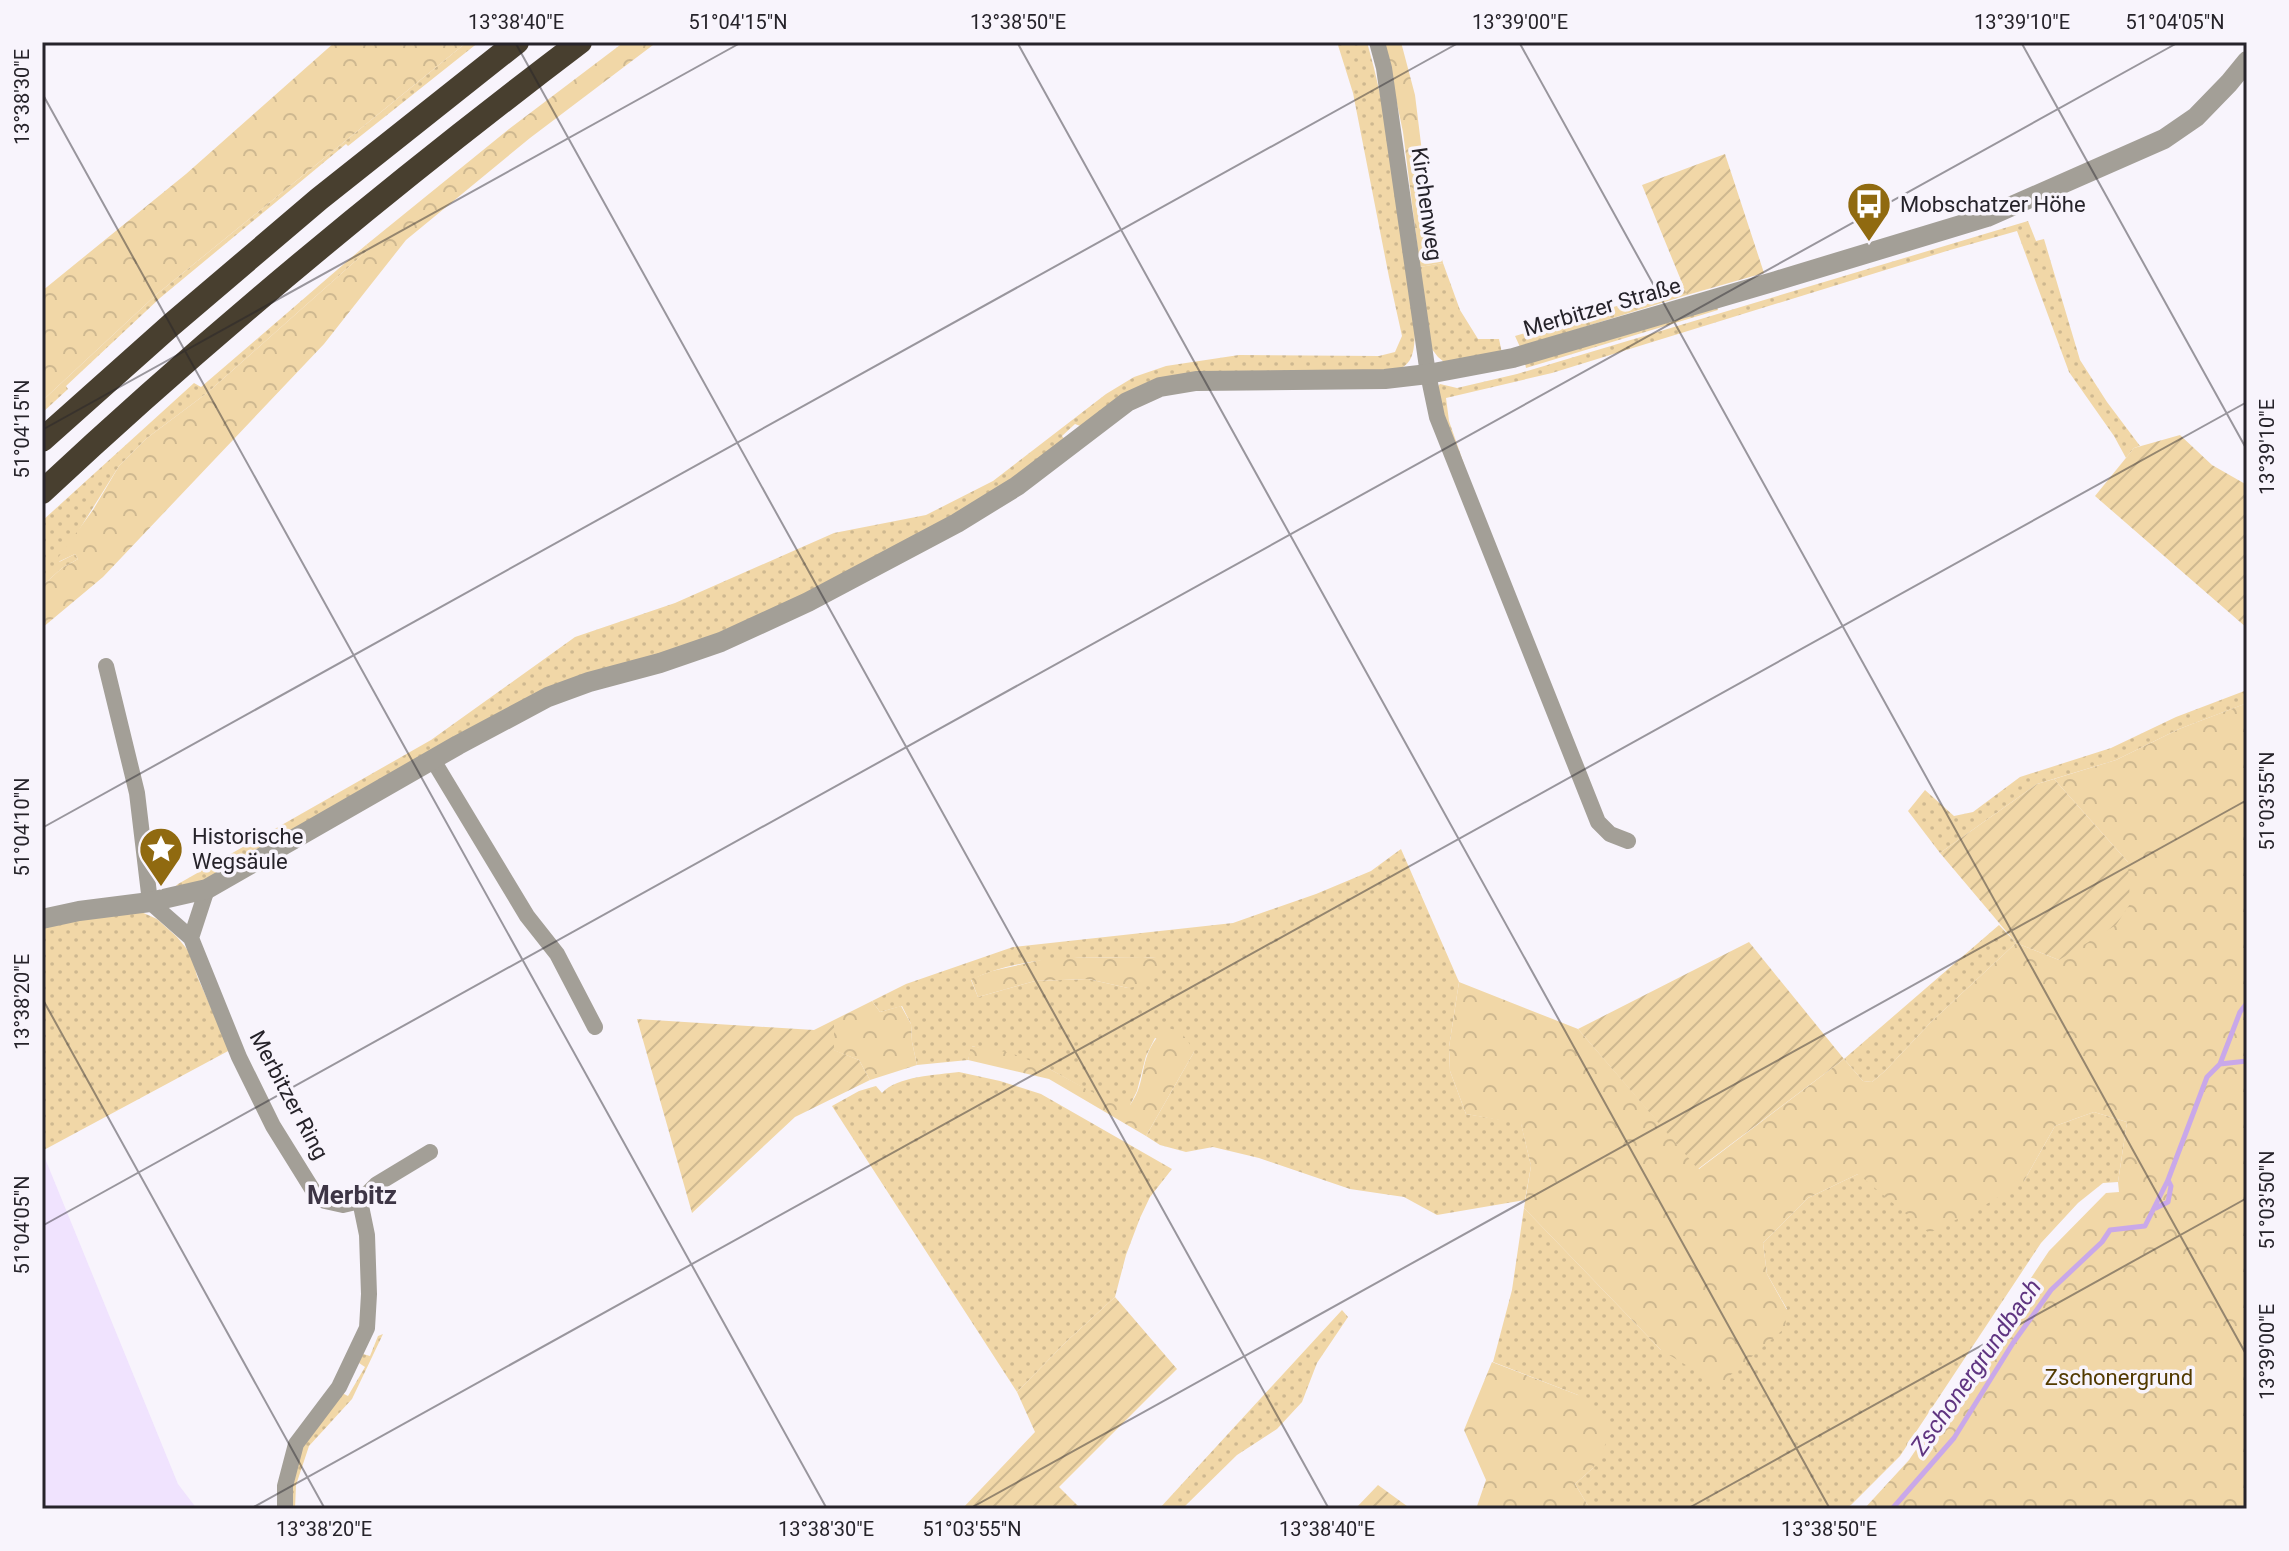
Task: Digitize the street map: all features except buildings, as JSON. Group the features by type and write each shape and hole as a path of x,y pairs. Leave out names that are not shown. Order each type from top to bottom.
{"highway":[{"path":"42,440 319,199 502,50 517,42"},
{"path":"42,492 195,354 342,229 580,42"}],"street":[{"name":"Kirchenweg","path":"1377,42 1384,68 1428,374"},
{"name":"Merbitzer Straße","path":"433,760 548,697 721,642 808,602 957,523 1017,486 1127,402 1160,387 1196,381 1385,379 1513,358 1987,217 2164,139 2196,117 2247,61"},
{"path":"1428,374 1437,417 1598,822 1610,834 1628,841"},
{"path":"106,666 137,793 150,902"},
{"path":"42,919 150,902 207,889 433,760 527,916 557,954 595,1027"},
{"path":"191,938 207,889"},
{"name":"Merbitzer Ring","path":"150,902 191,938 239,1057 273,1126 314,1192 325,1201 343,1205 360,1201"},
{"path":"285,1509 285,1486 296,1444 339,1387 367,1328 367,1235 360,1201 377,1184 430,1152"}],"shaded area":[{"path":"42,1151 178,1484 197,1509 42,1509"}],"green space":[{"path":"335,42 467,42 157,294 42,401 42,291 186,174"},
{"path":"467,42 479,42 348,146 346,144 160,298 66,386 68,389 42,413 42,401 157,294"},
{"path":"624,42 657,42 530,138 406,240 324,344 103,577 42,628 42,586 62,568 78,559 75,554 58,562 57,559 93,510 119,466 147,438 207,393 369,249 366,245 509,129"},
{"path":"1337,42 1367,42 1384,113 1415,333 1412,355 1403,367 1397,370 1200,373 1083,427 1075,424 1062,436 1066,441 1010,481 807,593 716,637 585,676 199,884 168,893 178,884 431,740 575,637 675,603 834,533 926,515 993,481 1106,394 1134,377 1166,366 1239,355 1379,356 1395,352 1402,336 1353,93"},
{"path":"1384,42 1401,42 1415,95 1429,209 1443,263 1420,267 1403,132"},
{"path":"1725,154 1764,273 1687,295 1642,185"},
{"path":"2028,221 2036,241 2044,239 2080,360 2140,446 2126,458 2069,372 2017,231 1552,373 1446,398 1449,421 1465,467 1440,416 1437,387 1440,384 1457,388 1517,374"},
{"path":"366,245 369,249 207,393 147,438 119,466 59,562 75,554 78,559 62,568 42,586 42,521 194,383 201,387"},
{"path":"1443,263 1460,310 1478,339 1499,339 1502,353 1444,362 1431,348 1420,267"},
{"path":"1685,286 1687,295 1520,347 1515,336"},
{"path":"1717,306 1718,310 1526,368 1525,363"},
{"path":"2180,435 2212,465 2247,485 2247,628 2095,496 2134,448"},
{"path":"2247,690 2247,703 2179,729 2116,760 2037,784 1940,853 1908,811 1925,790 1954,816 1973,812 2020,777 2111,748 2176,717"},
{"name":"Zschonergrund","path":"2247,703 2247,1509 1864,1509 1909,1460 2049,1251 2106,1193 2119,1192 2127,1122 2094,1112 2055,1126 2024,1181 1982,1207 1929,1233 1858,1174 1808,1198 1763,1243 1767,1274 1787,1310 1785,1328 1719,1385 1661,1350 1524,1208 1531,1166 1521,1124 1466,1114 1450,1071 1449,1047 1459,982 1578,1029 1699,1169 1844,1059 1863,1081 1872,1082 2016,943 2059,960 2128,862 2054,779 2116,760 2179,729"},
{"path":"2054,779 2128,862 2130,904 2116,925 2059,960 2016,943 1940,853 2037,784"},
{"path":"1401,849 1459,982 1449,1047 1450,1071 1466,1114 1521,1123 1531,1166 1525,1200 1437,1215 1404,1197 1350,1189 1259,1158 1213,1147 1186,1152 1160,1145 1146,1136 1194,1052 1155,1038 1130,1105 1116,1106 1044,1066 972,1046 968,1060 917,1065 911,1024 902,1006 880,1012 872,1001 906,984 1013,947 1233,923 1371,871","holes":["1077,958 1156,958 1128,988 1088,979 1035,981 978,997 971,980 1033,962"]},
{"path":"139,911 157,919 191,954 197,976 230,1050 42,1151 42,924"},
{"path":"1999,925 2016,943 1931,1022 1885,1071 1872,1082 1863,1081 1844,1059"},
{"path":"1749,942 1844,1059 1698,1169 1578,1029"},
{"path":"1050,958 1157,958 1162,968 1149,984 1128,988 1088,979 1035,981 978,997 971,979"},
{"path":"872,1001 880,1012 901,1006 911,1024 917,1065 870,1080 859,1060 833,1050 834,1020"},
{"path":"637,1019 814,1030 834,1020 834,1050 859,1060 870,1080 795,1117 692,1213"},
{"path":"1166,1028 1183,1036 1194,1052 1146,1136 1049,1079 968,1060 971,1046 1011,1053 1044,1066 1116,1105 1130,1105 1136,1096 1150,1048"},
{"path":"959,1072 1041,1094 1172,1169 1150,1197 1140,1218 1115,1297 1017,1392 832,1106 859,1091 876,1086 882,1093 907,1080"},
{"path":"2094,1112 2127,1122 2118,1182 2103,1183 2078,1203 2041,1243 1900,1456 1844,1509 1590,1509 1575,1484 1593,1468 1578,1395 1493,1362 1512,1290 1524,1208 1661,1350 1787,1309 1767,1274 1763,1243 1808,1198 1858,1174 2024,1181 2055,1126"},
{"path":"1115,1297 1177,1369 1059,1487 1081,1509 962,1509 1035,1432 1017,1392"},
{"path":"1342,1310 1348,1317 1317,1363 1302,1402 1277,1429 1237,1455 1182,1509 1159,1509"},
{"path":"383,1334 352,1399 309,1446 296,1485 295,1509 288,1509 302,1445 340,1392 348,1396 365,1367 359,1363 363,1354 370,1356 378,1336"},
{"path":"1492,1362 1578,1395 1613,1430 1593,1468 1575,1484 1590,1509 1476,1509 1486,1480 1464,1430"},
{"path":"1378,1485 1411,1509 1355,1509"}],"waterway":[{"name":"Zschonergrundbach","path":"1892,1509 1954,1438 2013,1343 2051,1290 2102,1242 2110,1230 2145,1226 2168,1180 2207,1077 2220,1064 2240,1012 2247,1003"},
{"name":"Zschonergrundbach","path":"2220,1064 2247,1061"},
{"path":"2156,1208 2168,1202 2171,1186 2168,1180"}],"place":[{"name":"Mobschatzer Höhe","path":"1869,243"},
{"name":"Historische Wegsäule","path":"161,888"}],"district":[{"name":"Merbitz","path":"352,1195"}]}
